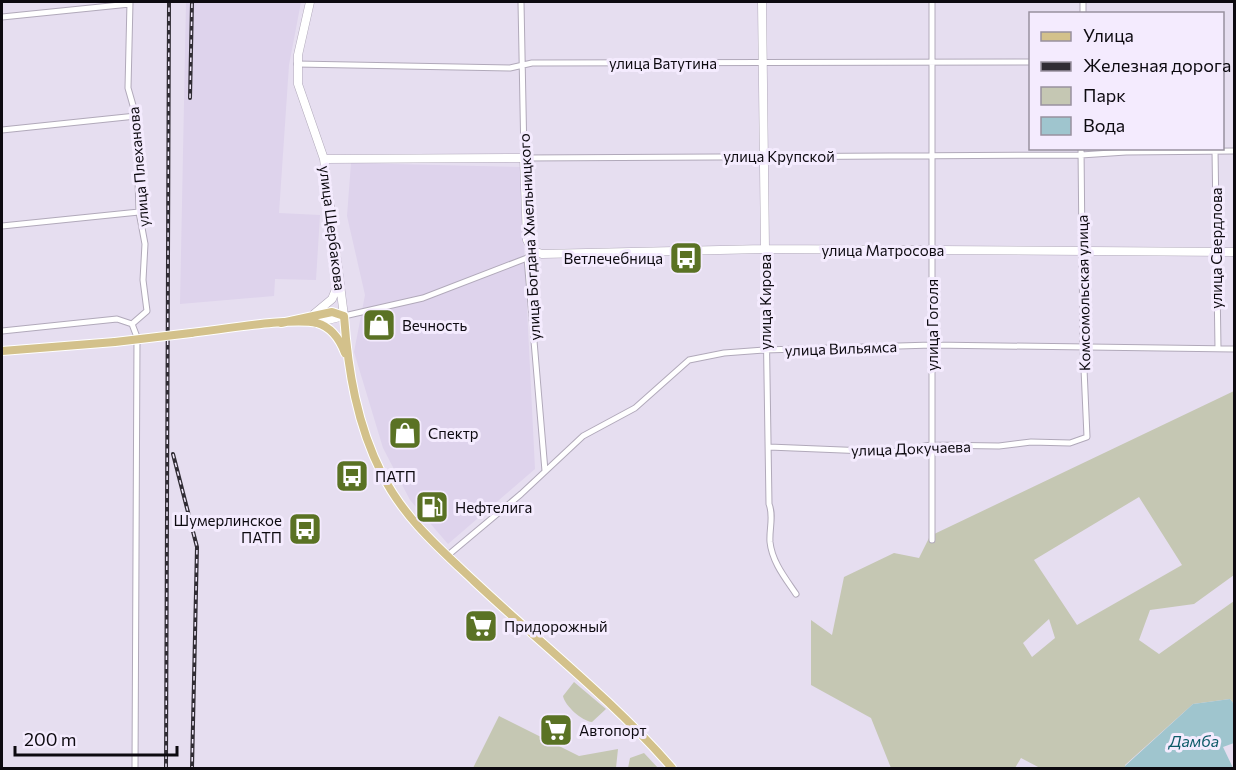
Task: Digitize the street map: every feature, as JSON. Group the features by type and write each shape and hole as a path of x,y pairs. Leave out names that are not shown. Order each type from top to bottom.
{"main road":[{"path":"2,351 115,342 281,323 314,319 332,312 344,316 347,359 353,393 383,476 414,521 447,556 614,708 672,768"},
{"path":"314,319 335,336 347,359"}],"street":[{"name":"улица Щербакова","path":"310,2 297,64 298,84 324,159 344,316"},
{"name":"улица Богдана Хмельницкого","path":"521,2 527,240 533,251 527,258 545,471"},
{"name":"улица Кирова","path":"762,2 765,350 769,504 772,512 770,544 778,568 796,594"},
{"name":"улица Гоголя","path":"932,2 932,540"},
{"path":"2,17 130,3"},
{"name":"улица Плеханова","path":"130,3 128,88 136,116 139,212 146,244 142,259 147,311 132,324"},
{"name":"улица Ватутина","path":"297,64 510,68 532,63 1029,62"},
{"path":"2,130 136,116"},
{"name":"Комсомольская улица","path":"1081,150 1083,346 1087,437"},
{"name":"улица Свердлова","path":"1215,150 1218,348"},
{"name":"улица Крупской","path":"324,159 1081,156 1126,152 1234,151"},
{"path":"2,226 139,212"},
{"name":"улица Матросова","path":"533,251 542,254 765,249 1234,252"},
{"path":"344,316 423,298 527,258"},
{"path":"314,319 332,299 340,274"},
{"path":"2,331 117,319 132,324 137,337 135,768"},
{"name":"улица Вильямса","path":"447,556 583,436 635,408 688,360 724,353 765,350 932,345 1234,349"},
{"name":"улица Докучаева","path":"769,447 891,452 931,445 999,446 1031,442 1070,443 1087,437"}],"shaded area":[{"path":"186,2 301,2 289,65 279,213 320,215 316,280 275,279 274,296 180,304"},
{"path":"351,163 520,167 535,469 448,544 410,500 383,448 354,352 365,295 347,216"}],"green space":[{"path":"1234,391 1234,575 1194,604 1150,610 1139,640 1159,654 1234,601 1234,704 1230,699 1193,704 1125,765 1125,768 1040,768 1021,758 1015,768 891,768 871,718 811,685 811,620 832,635 844,577 894,553 919,558 930,536","holes":["1139,497 1182,565 1077,625 1034,560","1049,619 1055,638 1032,657 1023,643"]},
{"path":"574,682 606,709 592,722 579,716 564,700 563,696"},
{"path":"499,716 579,756 618,749 616,768 473,768"},
{"path":"644,753 658,768 628,768 630,758"}],"water":[{"name":"Дамба","path":"1230,699 1234,704 1234,743 1223,747 1233,768 1125,768 1193,704"}],"railway":[{"path":"166,768 169,2"},
{"path":"190,98 192,2"},
{"path":"173,454 197,547 192,768"}],"place":[{"name":"Ветлечебница","path":"686,258"},
{"name":"Вечность","path":"379,325"},
{"name":"Спектр","path":"405,433"},
{"name":"ПАТП","path":"352,476"},
{"name":"Нефтелига","path":"432,507"},
{"name":"Шумерлинское ПАТП","path":"305,529"},
{"name":"Придорожный","path":"481,626"},
{"name":"Автопорт","path":"556,730"}]}
